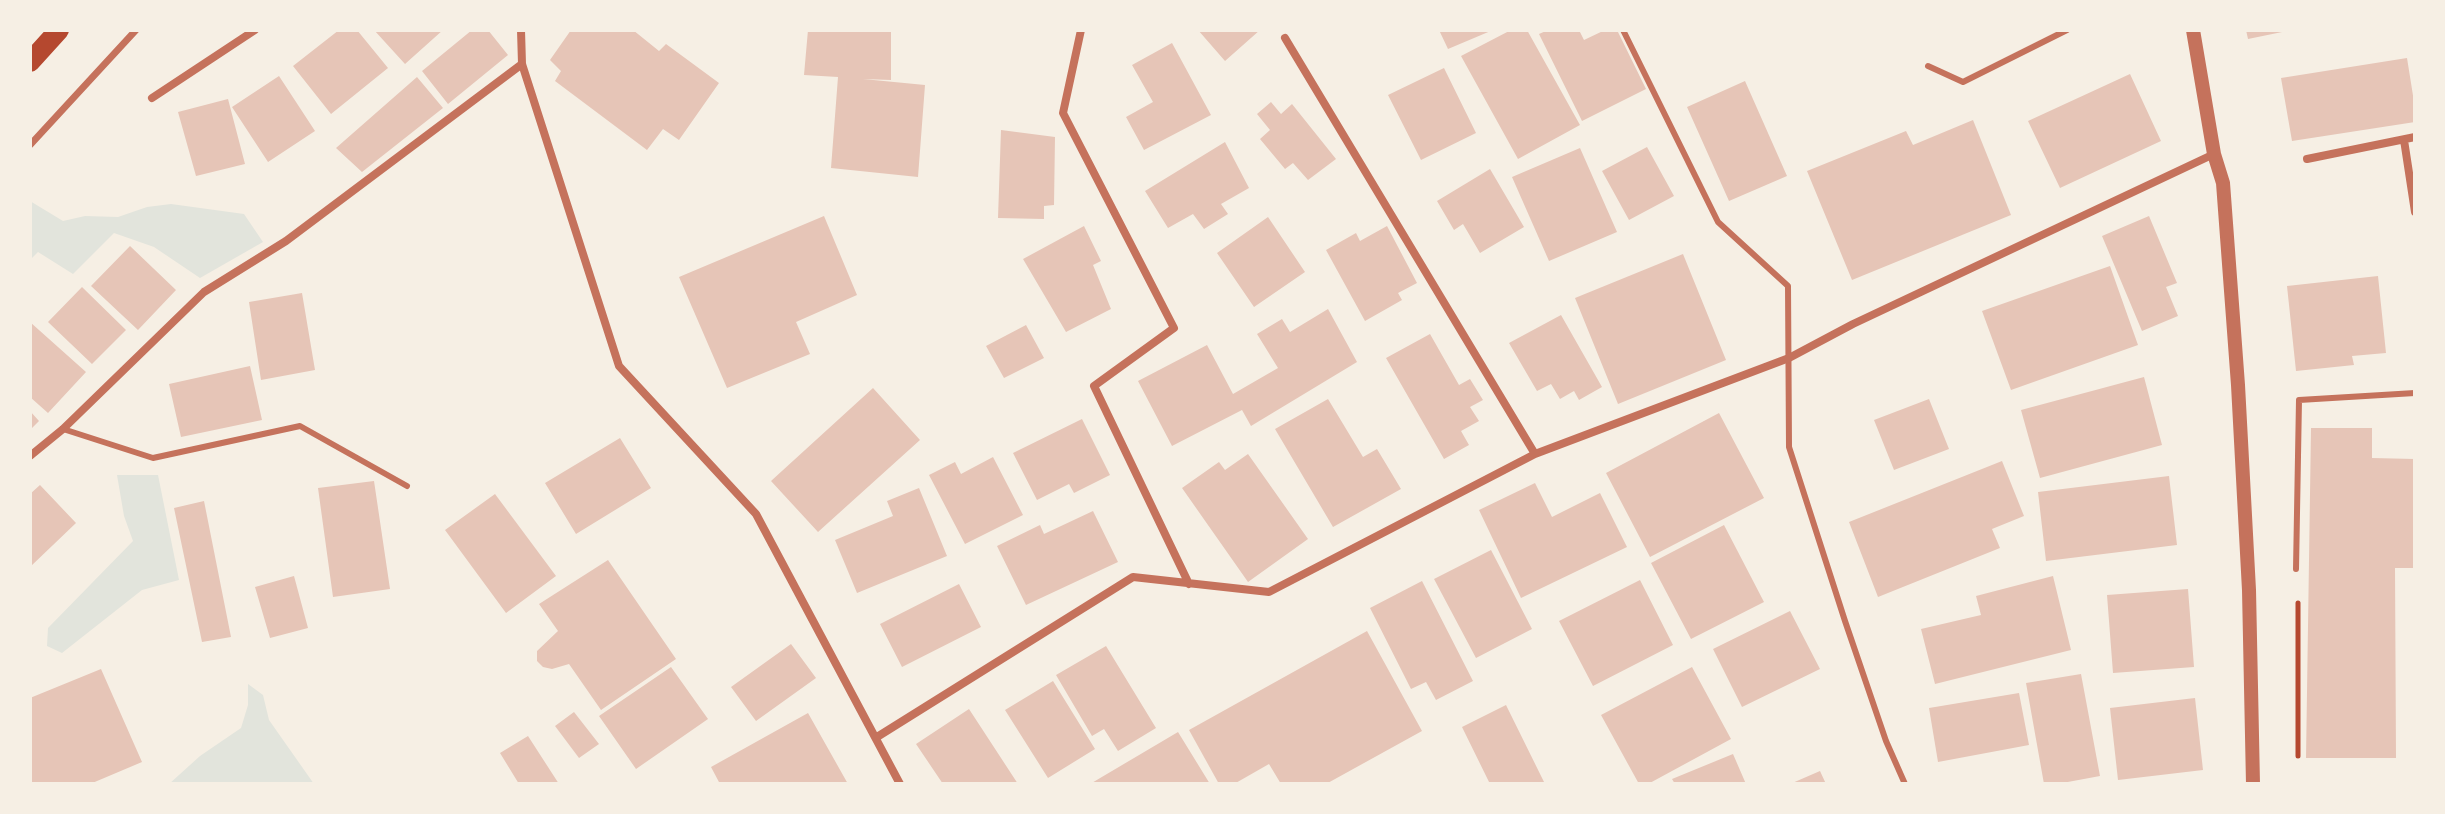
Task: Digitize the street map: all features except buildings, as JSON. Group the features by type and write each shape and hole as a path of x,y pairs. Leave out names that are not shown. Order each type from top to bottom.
{"main road":[{"path":"30,62 59,30"}],"street":[{"path":"30,145 136,30"},
{"path":"152,98 255,30"},
{"path":"521,30 522,64 619,366 756,514 900,784"},
{"path":"1081,30 1063,113 1174,328 1094,386 1189,584"},
{"path":"2193,30 2214,154 2223,183 2249,590 2253,784"},
{"path":"1285,38 1535,454"},
{"path":"30,456 63,429 204,292 286,241 522,64"},
{"path":"2307,159 2415,137"},
{"path":"2404,140 2415,212"},
{"path":"877,737 1133,577 1269,592 1535,454 1789,358 1853,324 2214,154"}],"lane":[{"path":"1623,30 1718,222 1788,286 1789,447 1886,741 1905,784"},
{"path":"1928,66 1963,82 2067,30"},
{"path":"2296,569 2299,400 2415,393"},
{"path":"63,429 153,458 300,426 407,486"}],"shaded area":[{"path":"30,201 63,221 85,216 118,217 147,207 171,204 244,214 263,242 200,278 154,247 114,233 73,274 38,252 30,260"},
{"path":"117,475 158,475 179,580 142,590 62,653 47,646 48,628 133,541 124,516"},
{"path":"248,684 263,695 269,720 314,784 169,784 200,756 241,728 248,705"}]}
